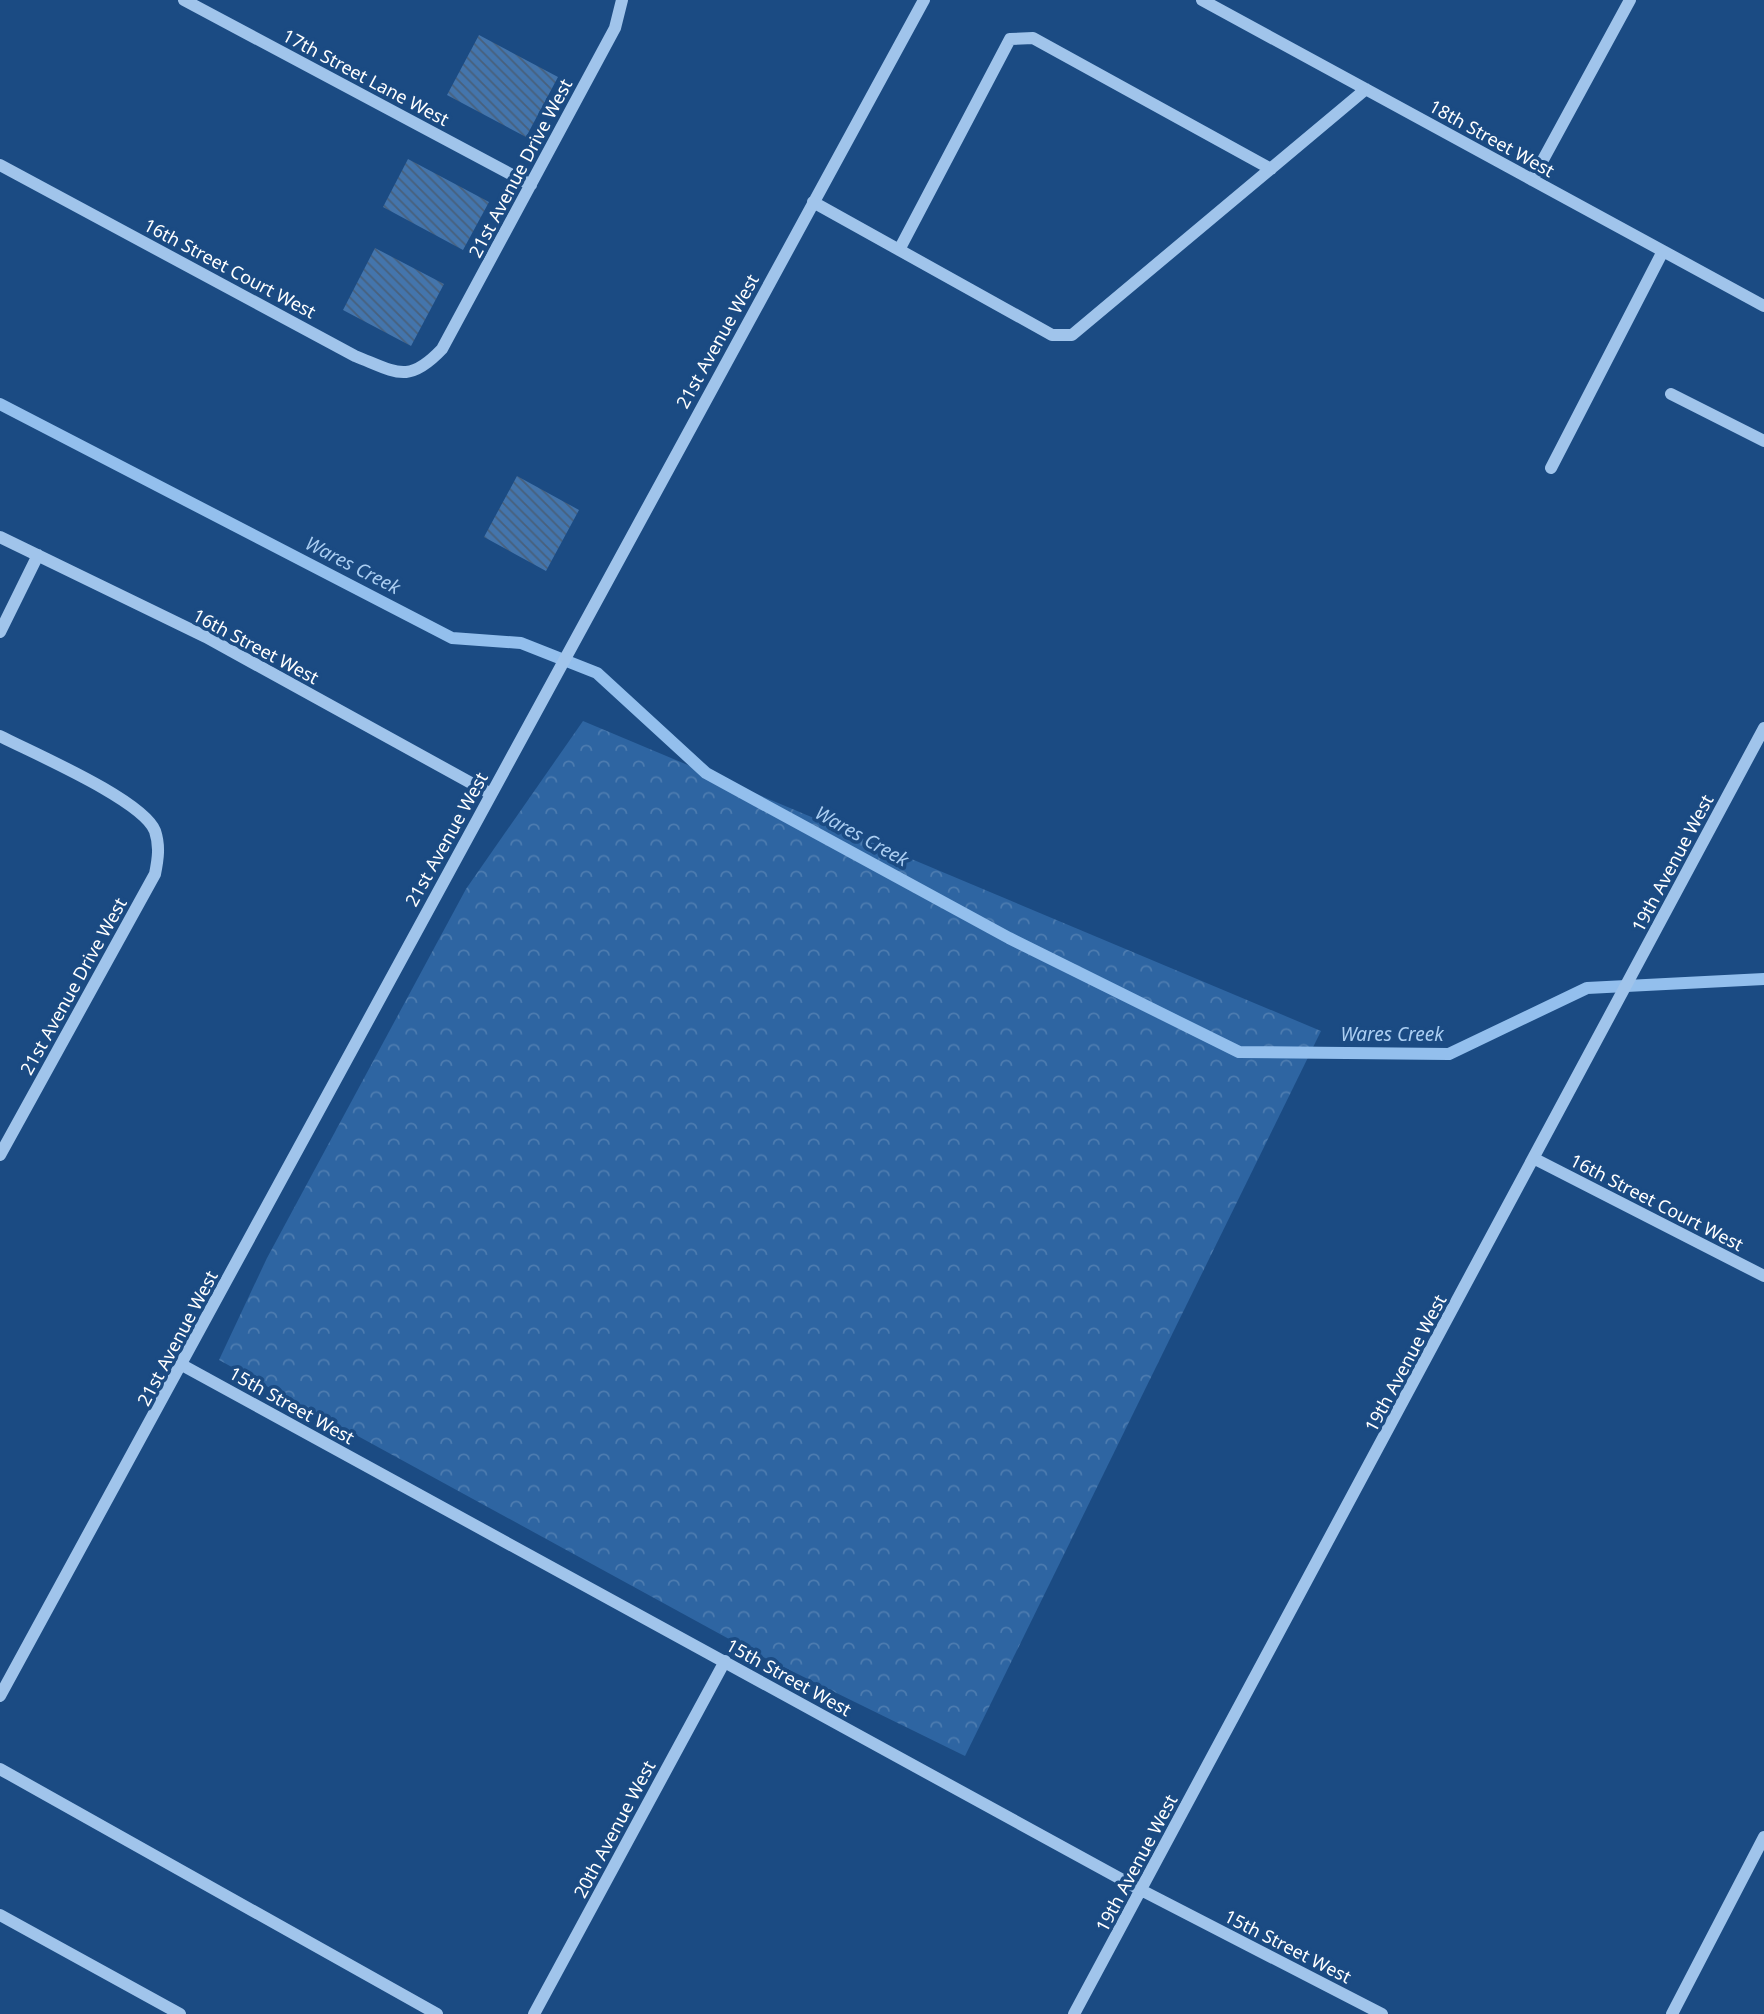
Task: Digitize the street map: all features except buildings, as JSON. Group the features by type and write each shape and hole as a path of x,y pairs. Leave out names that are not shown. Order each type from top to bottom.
{"street":[{"name":"17th Street Lane West","path":"184,0 531,185"},
{"name":"21st Avenue Drive West","path":"442,349 615,28 622,0"},
{"name":"21st Avenue West","path":"0,1696 924,0"},
{"name":"18th Street West","path":"1202,0 1764,306"},
{"path":"1532,180 1630,0"},
{"path":"900,250 1010,39 1033,38 1271,169"},
{"path":"813,202 1052,335 1072,335 1366,89"},
{"name":"16th Street Court West","path":"0,165 355,356 403,375 426,366 442,349"},
{"path":"1550,468 1663,251"},
{"path":"1671,394 1764,441"},
{"name":"16th Street West","path":"0,537 206,637 491,794"},
{"path":"0,632 38,555"},
{"name":"19th Avenue West","path":"1074,2014 1764,728"},
{"name":"21st Avenue Drive West","path":"0,736 115,796 143,814 154,830 159,850 155,874 0,1155"},
{"name":"16th Street Court West","path":"1535,1159 1764,1276"},
{"name":"15th Street West","path":"182,1365 1141,1890 1382,2014"},
{"name":"20th Avenue West","path":"534,2014 725,1661"},
{"path":"0,1769 437,2014"},
{"path":"1672,2014 1764,1837"},
{"path":"0,1915 180,2014"}],"green space":[{"path":"583,721 1321,1031 965,1756 751,1651 219,1360 267,1258 466,889"}],"waterway":[{"name":"Wares Creek","path":"0,404 452,638 521,643 597,673 706,773 1009,938 1239,1052 1449,1054 1587,988 1764,979"}]}
